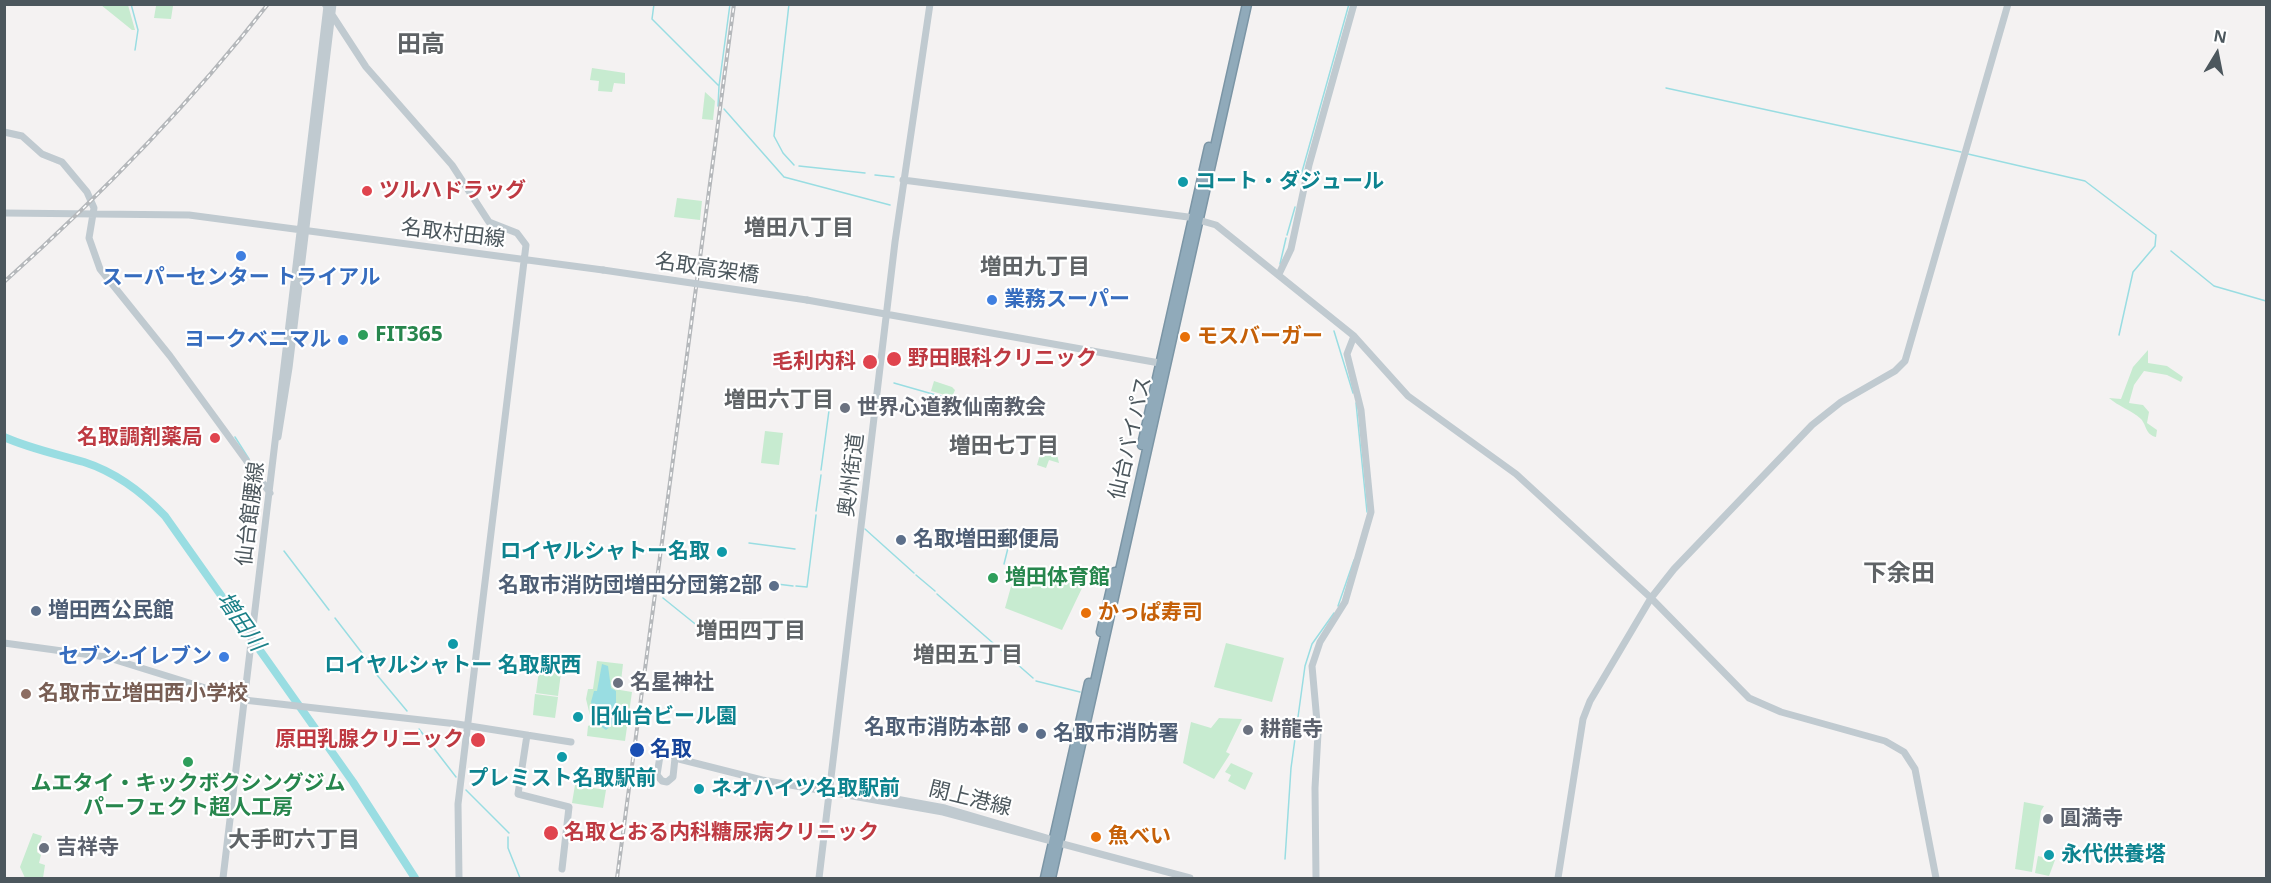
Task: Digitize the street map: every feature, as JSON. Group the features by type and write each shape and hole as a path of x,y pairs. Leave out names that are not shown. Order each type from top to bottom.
{"highway":[{"name":"仙台バイパス","path":"1197,219 1241,4"},
{"name":"仙台バイパス","path":"1045,879 1247,4"},
{"name":"仙台バイパス","path":"1051,879 1055,841"}],"street":[{"name":"奥州街道","path":"819,879 903,180 930,4"},
{"path":"1279,274 1291,249 1313,147 1354,4"},
{"path":"1558,879 1583,718 1651,598 1674,569 1812,425 1841,402 1895,371 1905,361 2008,4"},
{"path":"329,7 377,81 452,165 489,222 521,236 526,245 458,804 459,879"},
{"name":"仙台館腰線","path":"223,879 277,440 276,427 303,230 329,7"},
{"path":"4,132 22,136 42,154 62,162 87,192 93,203 89,238 100,269 170,356 270,493"},
{"path":"903,180 1197,219 1216,225 1354,336 1400,390 1516,474 1651,598 1749,698 1781,712 1885,741 1904,752 1915,769 1936,879"},
{"name":"名取村田線","path":"4,213 177,214 603,270"},
{"name":"名取高架橋","path":"603,270 887,313"},
{"path":"887,313 1163,363"},
{"path":"1316,879 1315,788 1318,733 1312,666 1320,642 1345,602 1371,512 1360,404 1347,358 1347,349 1354,336"},
{"path":"4,642 106,657 244,700 468,725 572,742"},
{"path":"527,735 518,794 569,807 562,869"},
{"name":"閖上港線","path":"675,758 762,780 943,812 1190,879"}],"green space":[{"path":"101,5 128,5 135,30 132,30"},
{"path":"147,5 173,6 171,19 154,18 156,6"},
{"path":"592,68 625,73 625,84 614,83 612,92 598,91 599,81 590,80"},
{"path":"705,92 715,101 713,120 702,119"},
{"path":"677,198 702,201 700,220 674,217"},
{"path":"2148,350 2148,363 2167,366 2183,377 2181,382 2167,375 2144,371 2134,385 2129,403 2143,405 2149,412 2147,423 2157,430 2156,437 2148,432 2141,419 2109,398 2121,399 2133,367"},
{"path":"934,381 952,387 955,390 952,397 931,391"},
{"path":"765,431 783,433 779,465 761,463"},
{"path":"1055,446 1059,463 1049,460 1046,468 1037,465 1041,451"},
{"path":"1016,569 1083,586 1062,630 1005,608"},
{"path":"1226,643 1284,658 1272,702 1214,687"},
{"path":"541,655 563,658 558,696 536,693"},
{"path":"597,661 623,664 620,690 632,692 625,741 587,736 588,726 592,724 586,699 588,689 593,689"},
{"path":"535,694 558,697 555,718 533,715"},
{"path":"1219,718 1242,719 1226,752 1230,754 1214,779 1183,763 1191,722 1211,728"},
{"path":"1231,763 1253,773 1245,790 1228,781 1231,775 1225,772"},
{"path":"575,785 606,790 603,808 572,803"},
{"path":"2024,802 2044,806 2041,811 2032,872 2015,869"},
{"path":"33,833 42,836 37,852 41,855 39,863 45,865 43,878 25,878 20,867"},
{"path":"2038,856 2055,860 2049,876 2035,873"}],"water":[{"path":"602,664 608,666 611,688 616,691 616,721 606,730 596,723 591,702 594,691 597,691"}],"waterway":[{"path":"131,4 138,30 135,50"},
{"path":"654,4 652,19 719,86 718,106"},
{"path":"719,86 730,4"},
{"path":"789,4 774,136 783,153 794,165"},
{"path":"1300,179 1349,4"},
{"path":"1666,88 1961,152"},
{"path":"724,109 784,177 890,205"},
{"path":"1968,154 2085,181 2156,235 2155,246 2133,272 2119,335"},
{"path":"799,166 865,173"},
{"path":"875,175 894,177"},
{"path":"1287,235 1295,207"},
{"path":"1280,264 1286,238"},
{"path":"2171,251 2214,286 2266,301"},
{"path":"1334,331 1353,393"},
{"path":"894,383 950,399 946,414"},
{"path":"821,470 830,403"},
{"path":"1356,403 1367,512"},
{"name":"増田川","path":"4,437 107,471 138,491 165,516 353,782 415,878"},
{"path":"235,437 249,459"},
{"path":"816,511 821,475"},
{"path":"796,586 807,587 816,515"},
{"path":"865,529 914,573"},
{"path":"1004,564 1010,540"},
{"path":"749,543 795,549"},
{"path":"284,551 329,610"},
{"path":"1338,606 1354,560"},
{"path":"916,575 935,591"},
{"path":"769,583 793,586"},
{"path":"937,594 1033,678"},
{"path":"663,598 699,627"},
{"path":"1285,859 1291,768 1305,666 1312,644 1334,613"},
{"path":"335,618 372,666"},
{"path":"377,675 407,711"},
{"path":"1036,681 1080,692"},
{"path":"419,729 456,777"},
{"path":"466,790 509,833"},
{"path":"508,837 508,848 520,878"}],"railway":[{"path":"4,282 142,149 207,78 268,4"},
{"path":"617,878 734,4"}],"place":[{"name":"コート・ダジュール","path":"1183,182"},
{"name":"ツルハドラッグ","path":"367,191"},
{"name":"スーパーセンター トライアル","path":"241,256"},
{"name":"業務スーパー","path":"992,300"},
{"name":"FIT365","path":"363,335"},
{"name":"モスバーガー","path":"1185,337"},
{"name":"ヨークベニマル","path":"343,340"},
{"name":"野田眼科クリニック","path":"894,359"},
{"name":"毛利内科","path":"870,362"},
{"name":"世界心道教仙南教会","path":"845,408"},
{"name":"名取調剤薬局","path":"215,438"},
{"name":"名取増田郵便局","path":"901,540"},
{"name":"ロイヤルシャトー名取","path":"722,552"},
{"name":"増田体育館","path":"993,578"},
{"name":"名取市消防団増田分団第2部","path":"774,586"},
{"name":"増田西公民館","path":"36,611"},
{"name":"かっぱ寿司","path":"1086,613"},
{"name":"ロイヤルシャトー 名取駅西","path":"453,644"},
{"name":"セブン-イレブン","path":"224,657"},
{"name":"名星神社","path":"618,683"},
{"name":"名取市立増田西小学校","path":"26,694"},
{"name":"旧仙台ビール園","path":"578,717"},
{"name":"名取市消防本部","path":"1023,728"},
{"name":"耕龍寺","path":"1248,730"},
{"name":"名取市消防署","path":"1041,734"},
{"name":"原田乳腺クリニック","path":"478,740"},
{"name":"名取","path":"637,750"},
{"name":"プレミスト名取駅前","path":"562,757"},
{"name":"ムエタイ・キックボクシングジム パーフェクト超人工房","path":"188,762"},
{"name":"ネオハイツ名取駅前","path":"699,789"},
{"name":"圓満寺","path":"2048,819"},
{"name":"名取とおる内科糖尿病クリニック","path":"551,833"},
{"name":"魚べい","path":"1096,837"},
{"name":"吉祥寺","path":"44,848"},
{"name":"永代供養塔","path":"2049,855"}],"district":[{"name":"田高","path":"421,45"},
{"name":"増田八丁目","path":"799,229"},
{"name":"増田九丁目","path":"1035,268"},
{"name":"増田六丁目","path":"779,401"},
{"name":"増田七丁目","path":"1004,447"},
{"name":"下余田","path":"1899,574"},
{"name":"増田四丁目","path":"751,632"},
{"name":"増田五丁目","path":"968,656"},
{"name":"大手町六丁目","path":"294,841"}]}
